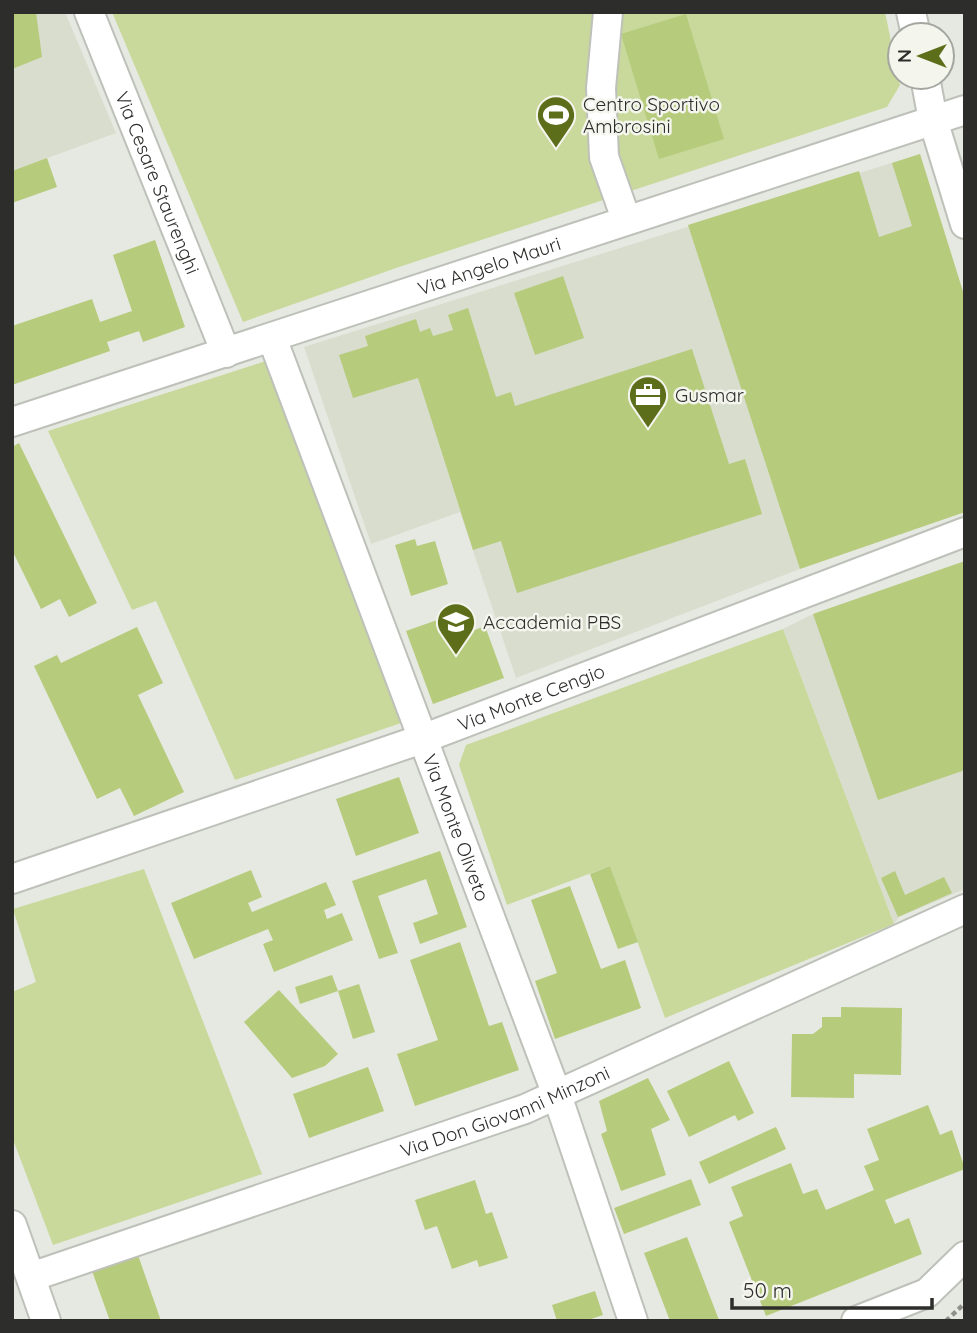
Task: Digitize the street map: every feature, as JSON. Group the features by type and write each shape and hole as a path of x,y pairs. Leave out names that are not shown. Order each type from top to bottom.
{"street":[{"name":"Via Cesare Staurenghi","path":"89,12 226,353"},
{"path":"608,12 601,89 604,157 626,219"},
{"path":"928,91 933,120 965,224"},
{"name":"Via Angelo Mauri","path":"12,422 965,110"},
{"name":"Via Monte Oliveto","path":"272,338 557,1096 633,1321"},
{"name":"Via Monte Cengio","path":"12,879 422,739 965,532"},
{"name":"Via Don Giovanni Minzoni","path":"31,1277 557,1096 965,909"},
{"path":"12,1225 46,1321"},
{"path":"856,1321 927,1293 965,1256"}],"path":[{"path":"946,1321 965,1303"}],"shaded area":[{"path":"12,12 65,12 116,133 12,171"},
{"name":"Gusmar","path":"920,154 965,298 800,569 516,678 460,512 371,544 304,347"},
{"path":"965,561 965,889 899,917 894,924 783,629 813,614"}],"green space":[{"name":"Centro Sportivo Ambrosini","path":"112,12 885,12 886,91 896,91 887,107 399,267 243,322"},
{"path":"266,361 401,723 235,780 156,601 132,610 48,431"},
{"path":"783,629 894,924 665,1018 610,866 507,905 459,765 466,745"},
{"path":"144,869 262,1174 53,1245 12,1137 12,992 36,982 13,909"}],"building":[{"path":"12,12 36,12 42,57 12,69"},
{"path":"686,14 724,139 659,159 621,34"},
{"path":"920,154 965,298 965,512 800,569 688,225 859,171 879,237 912,226 892,163"},
{"path":"47,158 57,187 12,203 12,171"},
{"path":"155,240 185,327 143,342 139,331 107,342 110,351 12,385 12,326 92,299 100,322 132,311 113,255"},
{"path":"563,276 584,338 535,355 514,293"},
{"path":"468,308 496,397 511,392 515,406 692,349 729,464 745,459 762,514 517,593 501,541 473,550 418,378 353,398 339,355 368,346 365,336 416,319 420,332 430,328 433,336 453,330 448,315"},
{"path":"19,443 97,603 69,617 60,599 41,609 12,550 12,447"},
{"path":"415,539 417,546 435,541 448,584 411,596 395,545"},
{"path":"965,561 965,770 878,800 813,614"},
{"name":"Accademia PBS","path":"454,614 462,635 485,626 504,678 433,704 406,631"},
{"path":"137,627 163,683 138,695 184,792 134,816 120,788 97,799 34,666 57,655 61,663"},
{"path":"399,777 419,833 356,856 336,799"},
{"path":"440,851 467,927 420,944 413,923 438,914 426,879 378,896 398,953 379,959 352,881"},
{"path":"610,866 638,942 618,949 590,874"},
{"path":"251,870 262,897 248,903 252,912 326,882 336,905 324,910 327,919 342,913 353,940 274,972 263,944 273,940 268,929 194,959 171,903"},
{"path":"895,871 905,895 944,877 952,893 898,917 881,878"},
{"path":"570,886 601,969 625,960 641,1008 555,1039 535,981 557,973 531,900"},
{"path":"460,942 489,1026 502,1022 519,1070 415,1106 397,1054 438,1040 410,960"},
{"path":"332,975 338,991 300,1004 295,987"},
{"path":"359,984 375,1032 353,1039 338,991"},
{"path":"279,990 338,1054 325,1066 292,1078 244,1022"},
{"path":"841,1007 902,1008 901,1075 854,1074 854,1098 791,1097 792,1034 813,1034 822,1027 822,1017 841,1017"},
{"path":"729,1061 754,1113 738,1121 735,1115 689,1137 667,1091"},
{"path":"368,1067 384,1111 309,1138 293,1094"},
{"path":"648,1078 670,1120 651,1129 666,1175 621,1191 601,1134 607,1131 599,1101"},
{"path":"928,1105 940,1135 952,1130 965,1169 885,1200 895,1224 909,1218 922,1254 766,1316 729,1222 743,1216 731,1187 791,1163 803,1194 817,1189 826,1210 874,1190 864,1166 879,1160 867,1129"},
{"path":"776,1127 786,1149 709,1184 699,1162"},
{"path":"691,1179 701,1205 624,1234 614,1208"},
{"path":"475,1180 486,1214 492,1212 508,1258 479,1267 477,1260 452,1269 437,1226 425,1230 415,1200"},
{"path":"687,1237 719,1320 717,1321 670,1321 644,1253"},
{"path":"138,1255 161,1321 110,1321 92,1271"},
{"path":"595,1291 603,1315 585,1321 557,1321 552,1305"}],"place":[{"name":"Centro Sportivo Ambrosini","path":"556,149"},
{"name":"Gusmar","path":"648,429"},
{"name":"Accademia PBS","path":"456,656"}]}
